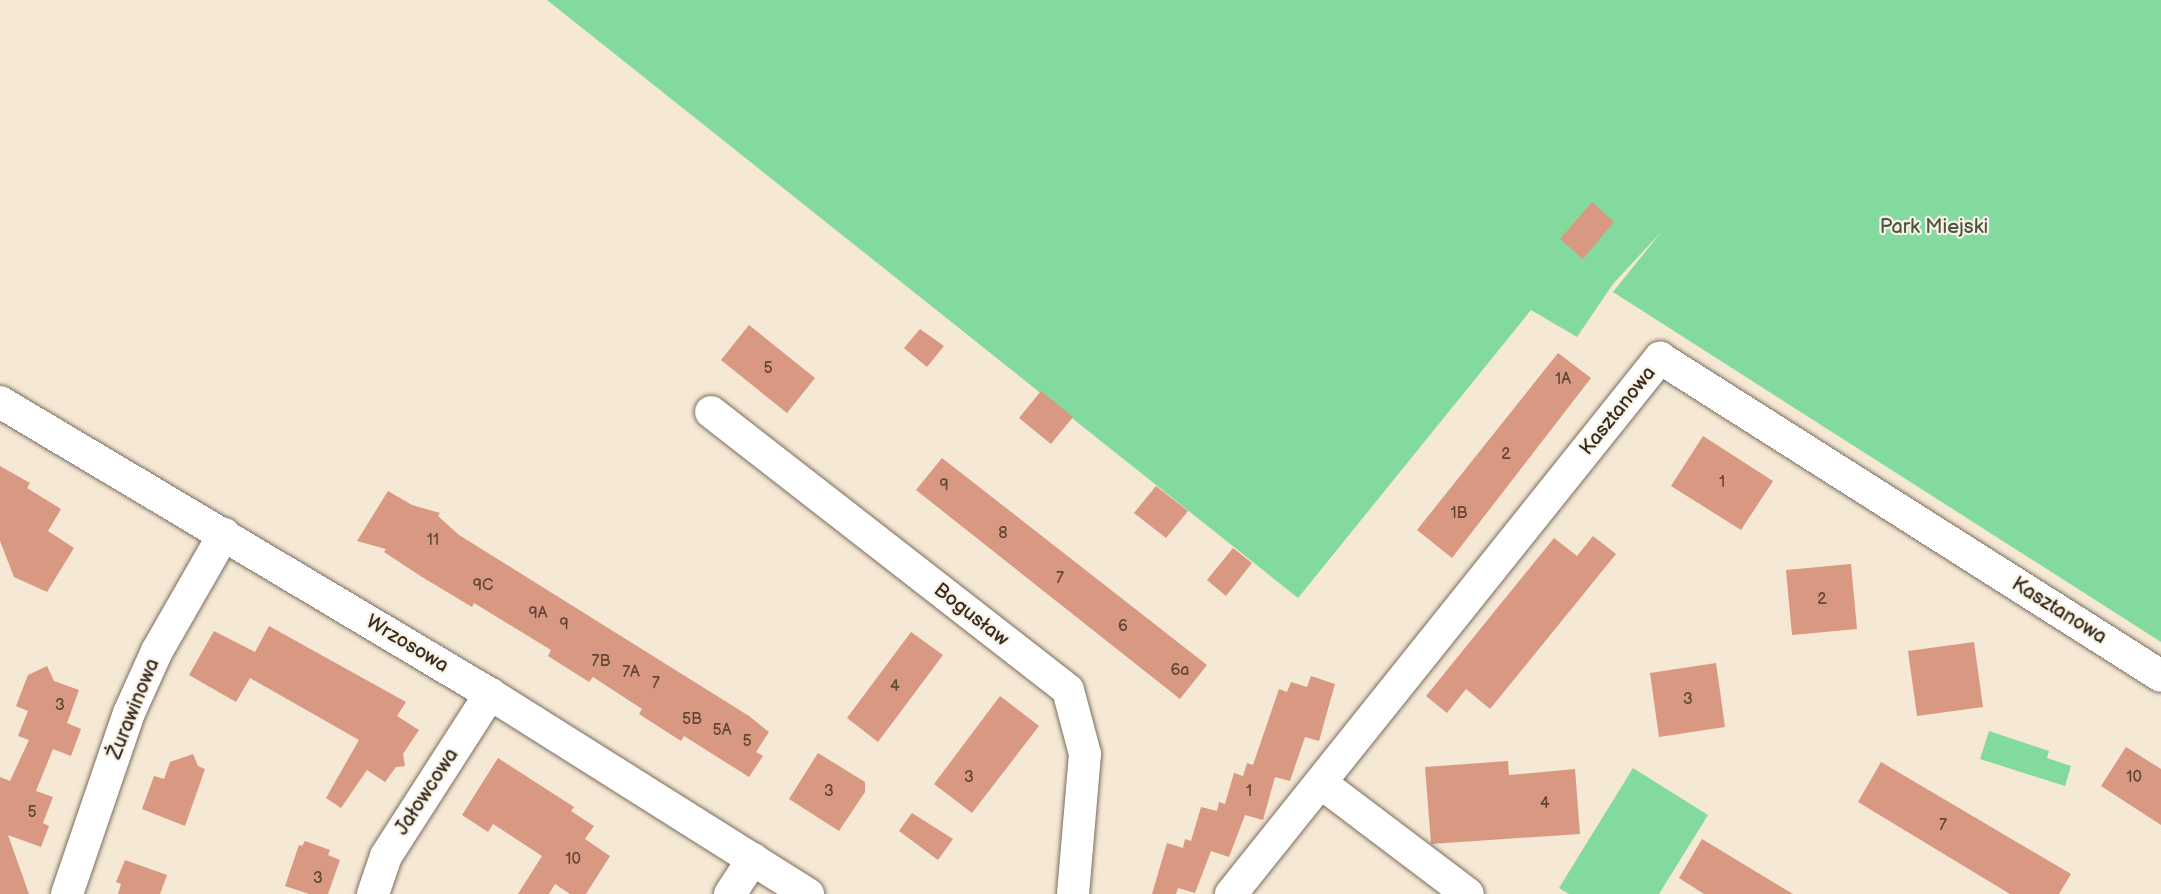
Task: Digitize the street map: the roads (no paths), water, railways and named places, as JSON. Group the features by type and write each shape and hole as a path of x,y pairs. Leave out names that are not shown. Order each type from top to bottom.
{"street":[{"name":"Kasztanowa","path":"1321,783 1660,358 2161,676"},
{"name":"Wrzosowa","path":"0,402 490,694 808,894"},
{"name":"Bogusław","path":"711,412 1068,690 1085,754 1073,894"},
{"name":"Żurawinowa","path":"67,894 129,713 157,651 224,534"},
{"name":"Jałowcowa","path":"373,894 386,856 490,694"},
{"path":"1231,894 1321,783 1468,894"},
{"path":"730,894 753,859"}],"park label":[{"name":"Park Miejski","path":"1934,227"}]}
